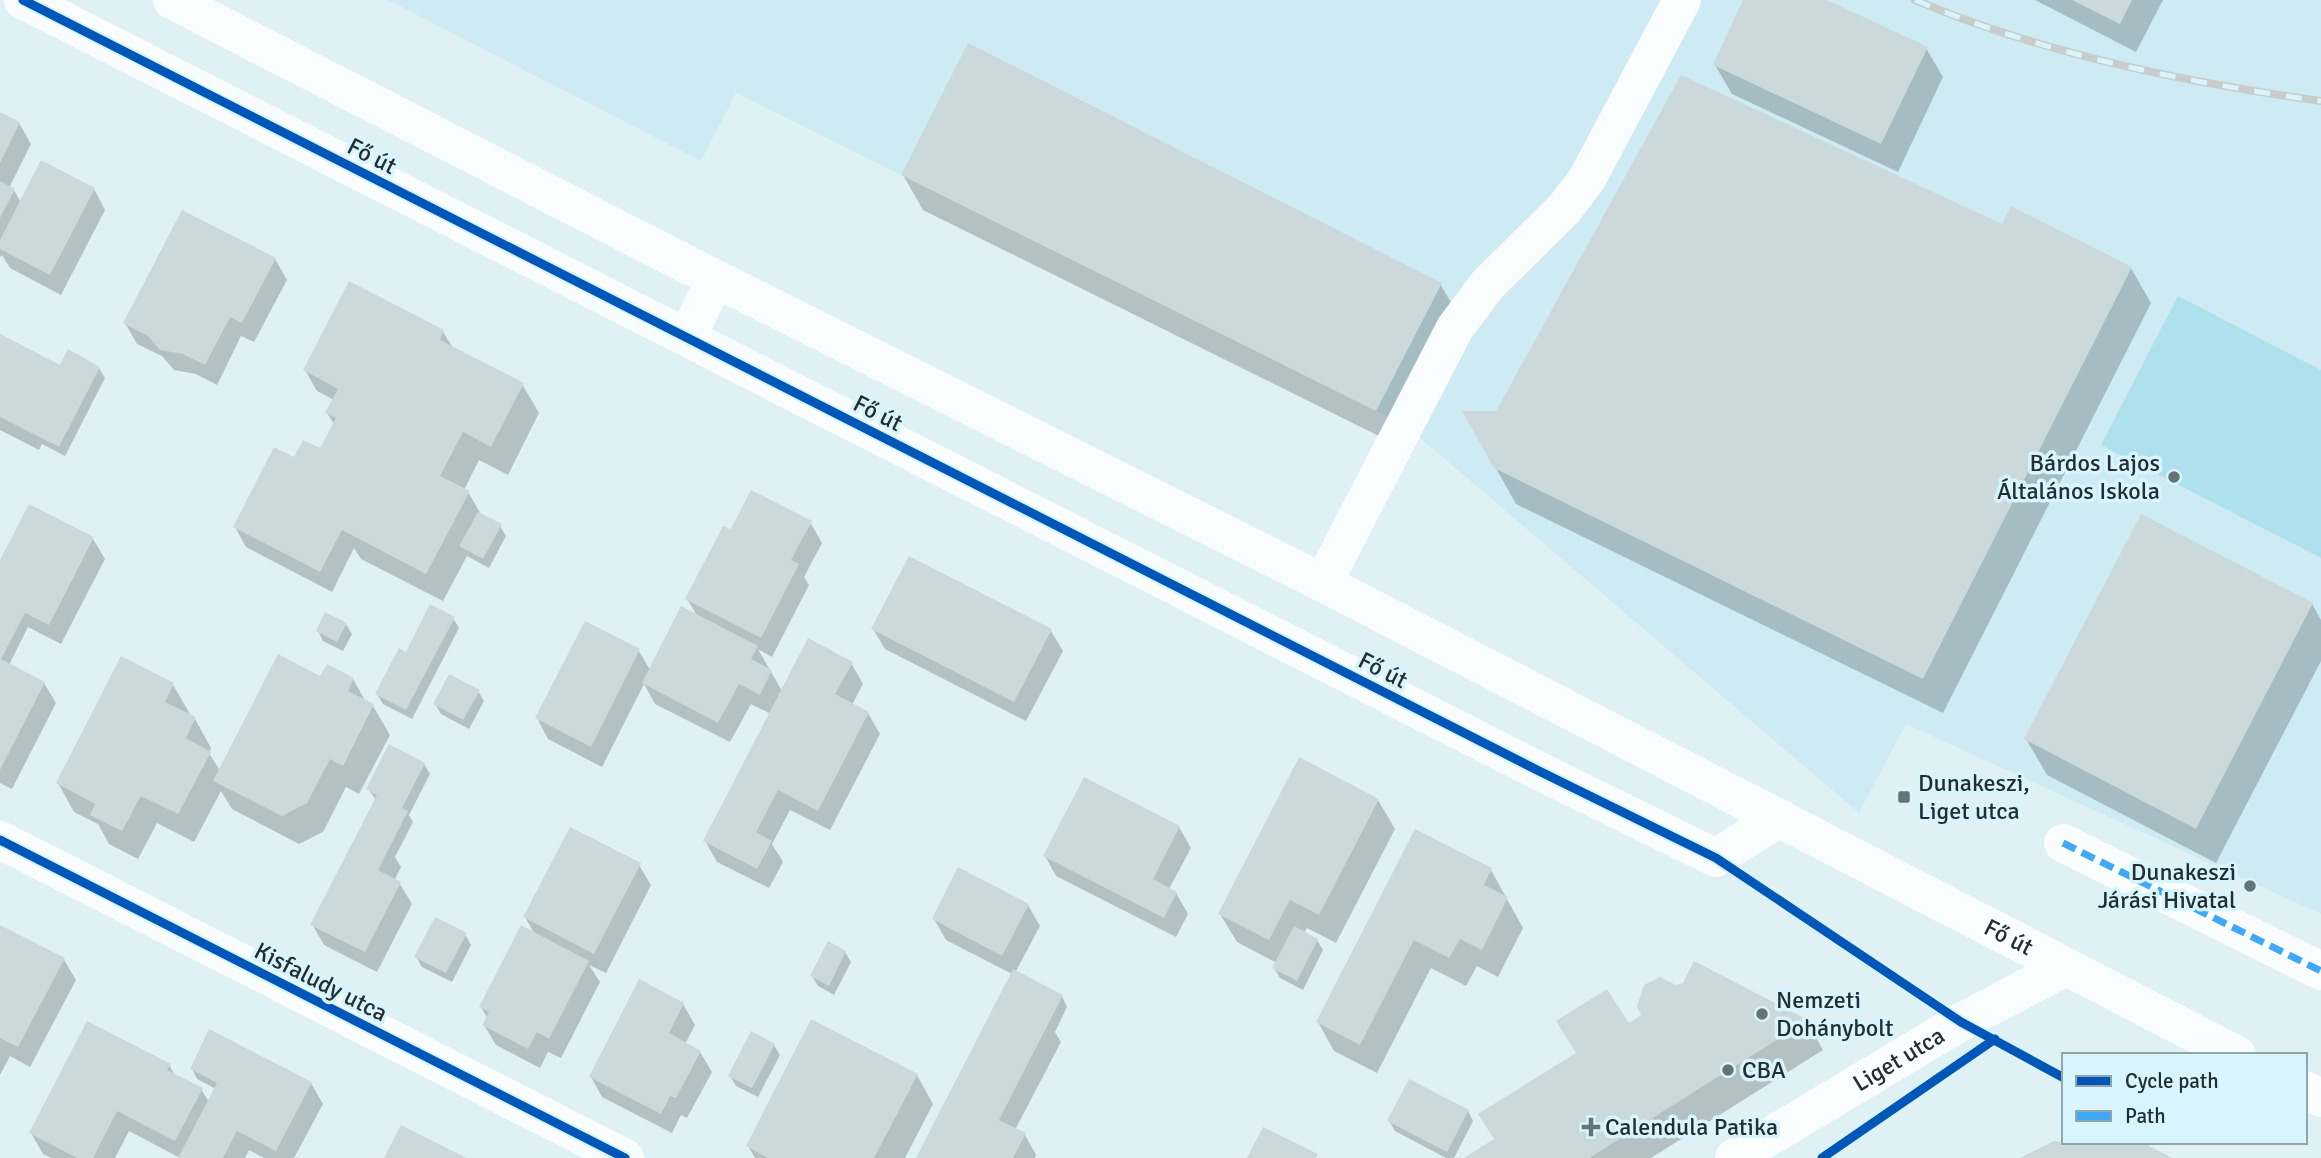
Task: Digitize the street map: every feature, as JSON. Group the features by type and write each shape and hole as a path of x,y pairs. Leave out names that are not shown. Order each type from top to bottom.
{"street":[{"name":"Fő út","path":"23,0 1539,771 1716,858 1779,818"},
{"name":"Fő út","path":"172,0 715,279 1323,583 2233,1053"},
{"path":"1323,583 1455,328 1488,284 1564,209 1587,179 1682,0"},
{"path":"687,337 715,279"},
{"name":"Kisfaludy utca","path":"0,840 625,1158"},
{"path":"2063,843 2321,971"},
{"name":"Liget utca","path":"1751,1154 1961,1022 2066,967"}],"shaded area":[{"path":"388,0 2321,0 2321,914 1906,724 1859,813 1405,425 736,93 701,161"},
{"path":"2178,296 2321,370 2321,558 2101,445"}],"building":[{"path":"1743,0 1827,0 1928,47 1881,144 1713,65"},
{"path":"2072,0 2132,0 2120,24"},
{"path":"968,43 1442,283 1376,411 901,175"},
{"path":"1681,75 2002,224 2011,206 2132,267 1923,679 1494,468 1462,411 1496,411"},
{"path":"0,112 20,122 0,163"},
{"path":"41,160 95,188 50,275 0,249 0,240"},
{"path":"0,181 15,189 0,218"},
{"path":"182,210 276,258 242,323 230,317 205,365 183,354 160,350 148,336 123,323"},
{"path":"349,281 444,330 440,340 524,383 491,447 463,432 440,476 470,491 426,574 342,530 320,572 233,527 274,447 294,457 303,440 320,448 336,418 325,413 338,389 303,370"},
{"path":"0,334 60,365 68,349 100,367 59,447 0,417"},
{"path":"751,490 812,521 791,560 799,564 761,638 685,599 723,526 731,529"},
{"path":"29,504 94,537 49,625 25,613 1,659 45,682 0,770 0,560"},
{"path":"478,512 502,524 483,559 459,546"},
{"path":"2141,514 2313,603 2196,829 2024,739"},
{"path":"909,556 1052,629 1014,702 871,629"},
{"path":"430,604 455,617 406,710 375,694 399,648 406,652"},
{"path":"681,606 758,646 751,659 772,670 760,695 739,684 718,723 642,683"},
{"path":"325,612 347,623 337,642 316,631"},
{"path":"585,621 640,649 591,747 535,718"},
{"path":"808,638 853,662 835,694 869,712 818,811 778,790 756,832 772,841 757,869 703,841"},
{"path":"278,654 320,676 327,664 354,678 348,691 374,704 343,766 330,759 307,803 282,816 213,781"},
{"path":"121,656 174,683 165,702 196,717 186,738 211,752 178,814 141,796 122,831 90,815 95,804 56,783"},
{"path":"449,674 480,690 463,720 433,704"},
{"path":"389,744 425,763 402,808 408,811 378,870 401,882 365,952 310,925 377,795 366,789"},
{"path":"1299,757 1379,799 1319,915 1290,900 1269,940 1218,914"},
{"path":"1084,777 1180,826 1153,879 1177,892 1164,918 1043,856"},
{"path":"570,827 641,863 594,954 523,917"},
{"path":"1415,829 1492,868 1484,885 1508,897 1482,950 1460,939 1449,958 1414,940 1360,1045 1316,1022"},
{"path":"958,867 1029,904 1002,956 932,919"},
{"path":"435,917 467,933 446,973 414,957"},
{"path":"0,925 65,958 18,1047 0,1038"},
{"path":"521,925 589,961 549,1039 537,1032 528,1049 482,1025 489,1012 479,1007"},
{"path":"1294,926 1318,939 1297,981 1272,968"},
{"path":"828,941 846,951 829,986 810,976"},
{"path":"1694,961 1808,1020 1589,1158 1464,1158 1494,1139 1478,1114 1576,1053 1556,1021 1607,989 1629,1023 1641,1015 1637,1006 1644,985 1660,977 1676,985 1683,983"},
{"path":"1013,969 1063,995 999,1120 1026,1133 1013,1158 916,1158"},
{"path":"639,979 684,1003 669,1033 701,1051 676,1098 670,1096 661,1114 589,1077"},
{"path":"811,1019 918,1074 874,1158 768,1158 746,1146"},
{"path":"87,1021 171,1064 167,1070 203,1088 175,1141 117,1111 93,1158 77,1158 29,1133"},
{"path":"209,1029 312,1082 276,1151 237,1131 223,1158 178,1158 217,1083 190,1069"},
{"path":"751,1031 775,1044 752,1088 728,1076"},
{"path":"1409,1079 1469,1110 1447,1152 1387,1121"},
{"path":"401,1125 466,1158 384,1158"},
{"path":"1263,1127 1318,1154 1316,1158 1247,1158"},
{"path":"2054,1141 2079,1145 2146,1144 2172,1158 2020,1158"}],"railway":[{"path":"1915,0 2013,36 2115,64 2218,85 2321,101"}],"marked path":[{"path":"2063,843 2321,971"}],"cycle path":[{"path":"23,0 1539,771 1716,858 1961,1022 2062,1077"},
{"path":"0,840 625,1158"},
{"path":"1822,1158 1995,1039"}],"place":[{"name":"Bárdos Lajos Általános Iskola","path":"2174,477"},
{"name":"Dunakeszi, Liget utca","path":"1904,797"},
{"name":"Dunakeszi Járási Hivatal","path":"2250,886"},
{"name":"Nemzeti Dohánybolt","path":"1762,1014"},
{"name":"CBA","path":"1728,1070"},
{"name":"Calendula Patika","path":"1591,1127"}]}
